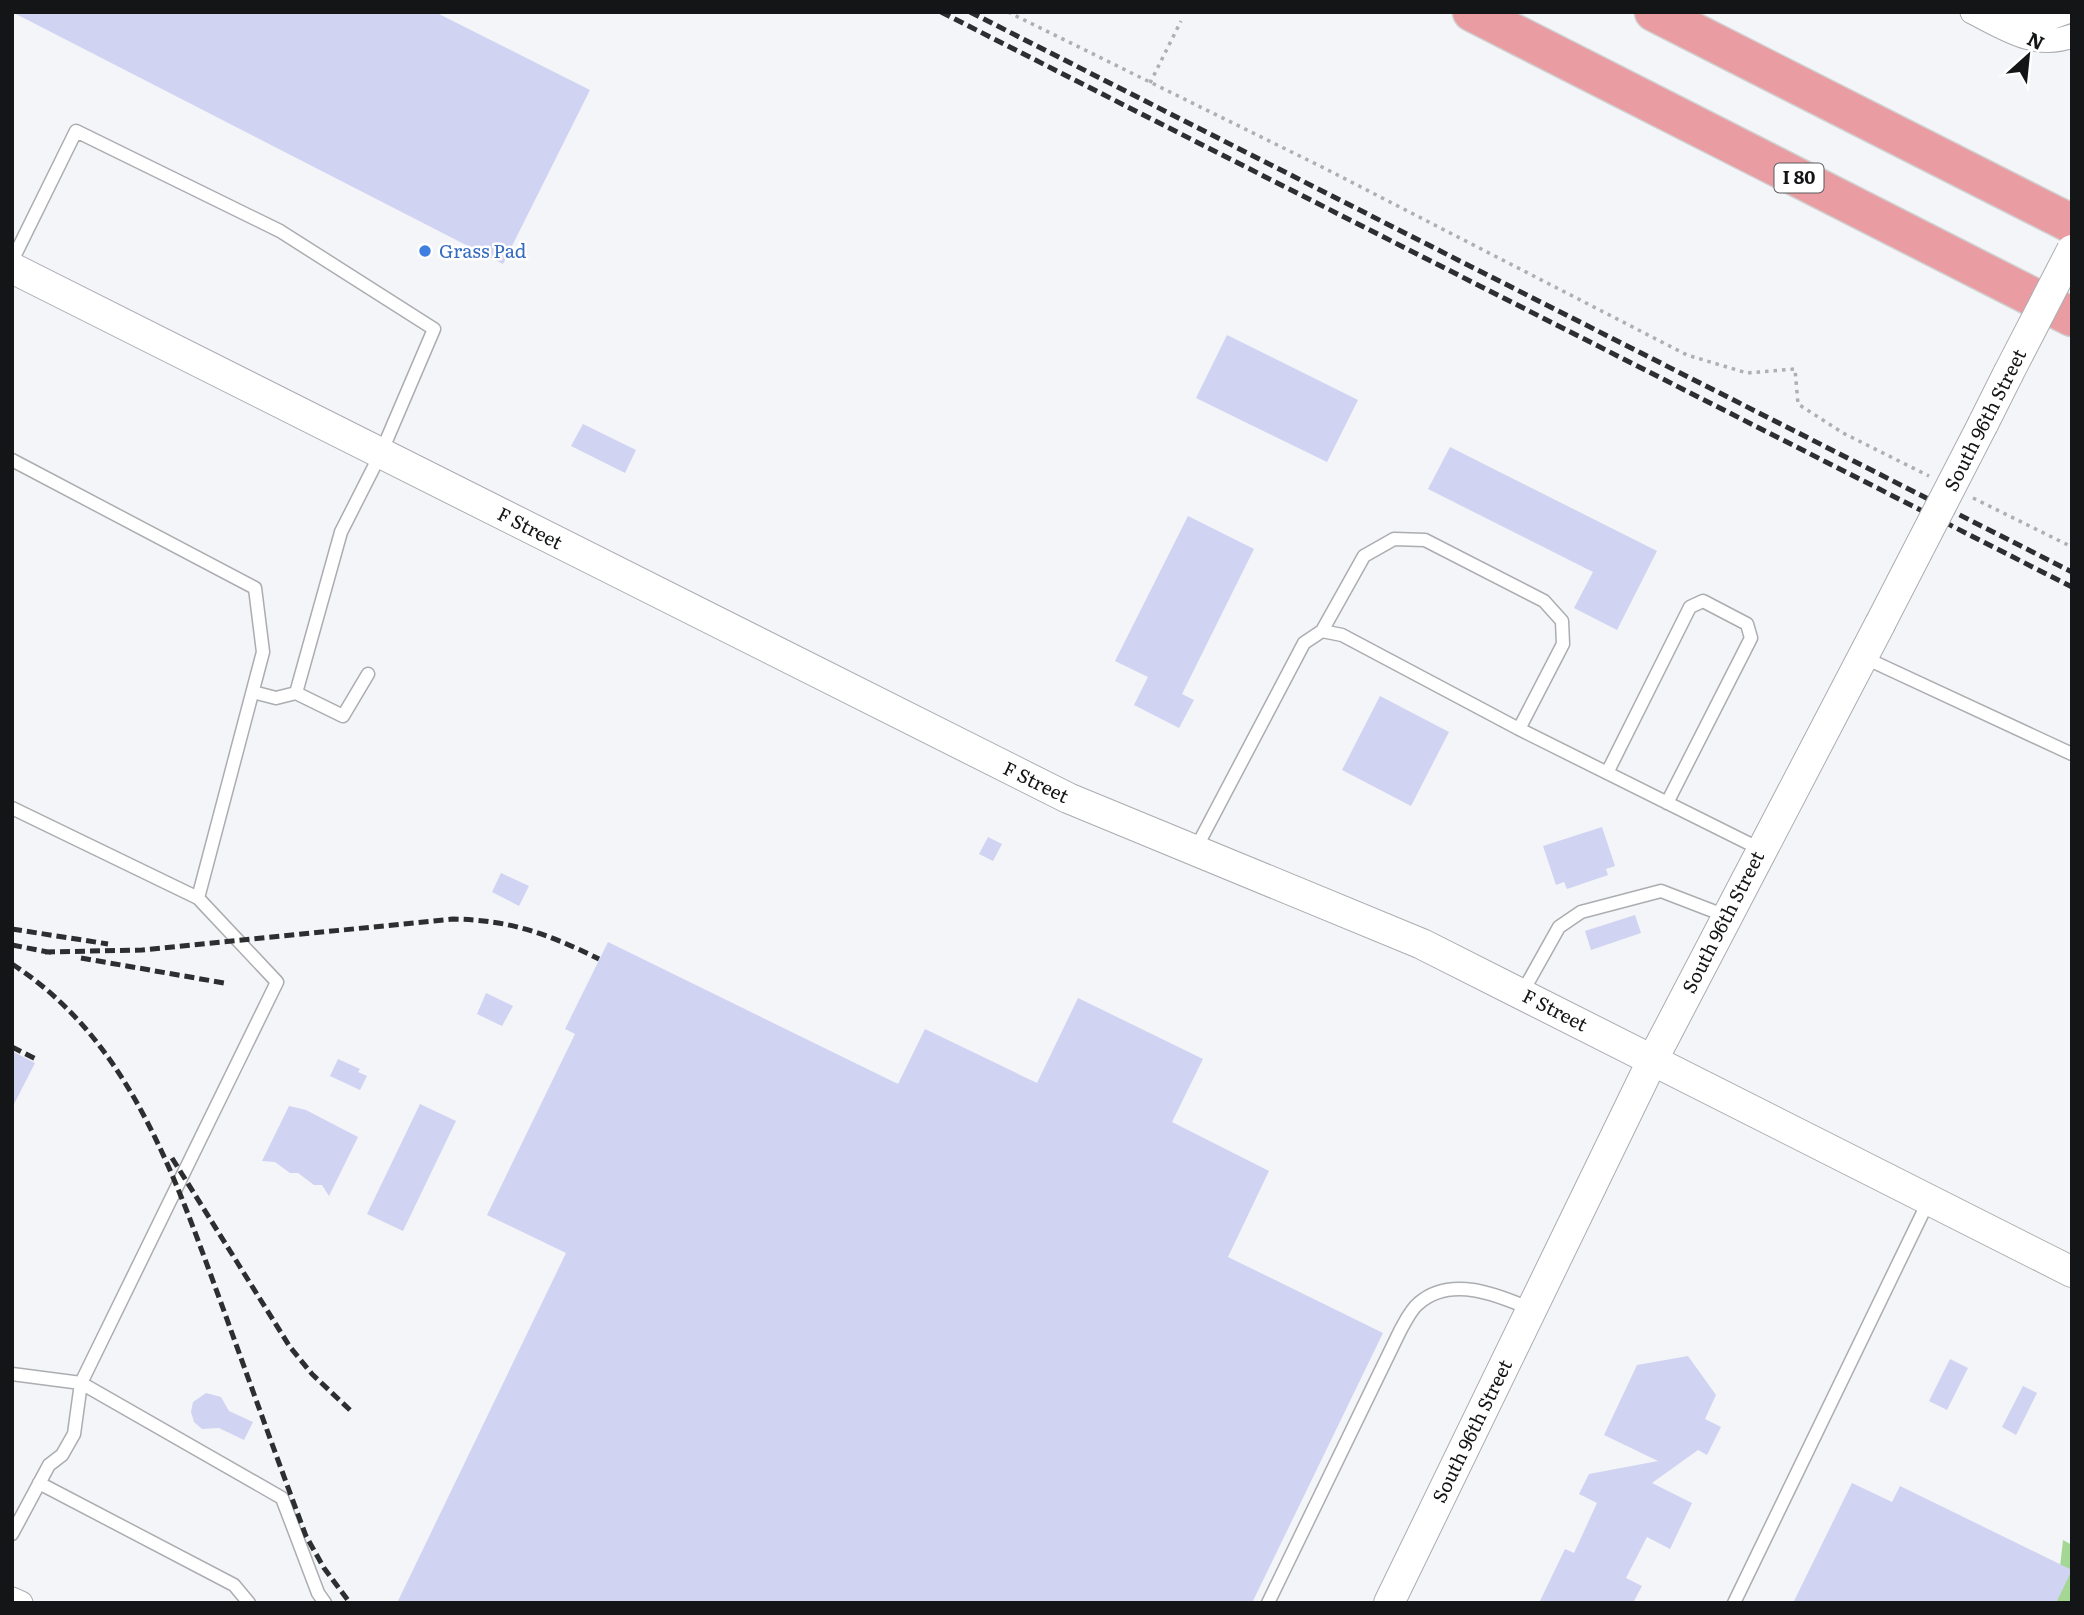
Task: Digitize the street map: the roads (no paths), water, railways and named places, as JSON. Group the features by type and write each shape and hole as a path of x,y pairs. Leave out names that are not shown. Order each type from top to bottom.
{"highway":[{"name":"I 80","path":"1472,12 2072,317"},
{"path":"1654,12 2072,224"}],"street":[{"path":"1980,16 2037,23 2067,12"},
{"path":"1980,16 2033,40 2048,41 2072,36"},
{"name":"South 96th Street","path":"1389,1603 1653,1059 2072,250"},
{"name":"F Street","path":"12,268 1068,798 1194,852 1349,912 1521,993 2072,1272"},
{"path":"12,1599 20,1603"}],"lane":[{"path":"12,261 76,131 279,231 434,329 381,453 341,532 296,694"},
{"path":"12,460 255,588 263,652 198,898"},
{"path":"1194,852 1304,643 1322,631 1364,556 1394,539 1426,540 1544,601 1562,621 1563,644 1518,729"},
{"path":"1607,773 1690,607 1703,601 1747,624 1751,638 1667,803"},
{"path":"1322,631 1342,635 1518,729 1760,849"},
{"path":"1863,656 2072,754"},
{"path":"253,692 276,698 296,694 343,716 368,674"},
{"path":"12,808 198,898 277,982 81,1383 74,1434 62,1455 49,1465 12,1534"},
{"path":"1521,993 1559,927 1581,912 1661,891 1726,916"},
{"path":"1734,1603 1929,1199"},
{"path":"1268,1603 1400,1331 1418,1303 1446,1290 1472,1290 1495,1294 1531,1310"},
{"path":"12,1374 81,1383 282,1498 318,1593 325,1603"},
{"path":"39,1483 233,1585 249,1603"}],"railway":[{"path":"941,12 2072,587"},
{"path":"970,12 2072,572"},
{"path":"45,952 142,950 453,919 493,922 529,930 599,959"},
{"path":"12,929 108,944"},
{"path":"12,945 53,953"},
{"path":"81,958 224,983"},
{"path":"12,964 54,996 90,1033 120,1075 146,1119 188,1214 306,1536 324,1568 350,1603"},
{"path":"12,1047 36,1059"},
{"path":"172,1158 290,1347 312,1374 351,1411"}],"place":[{"name":"Grass Pad","path":"425,251"}]}
